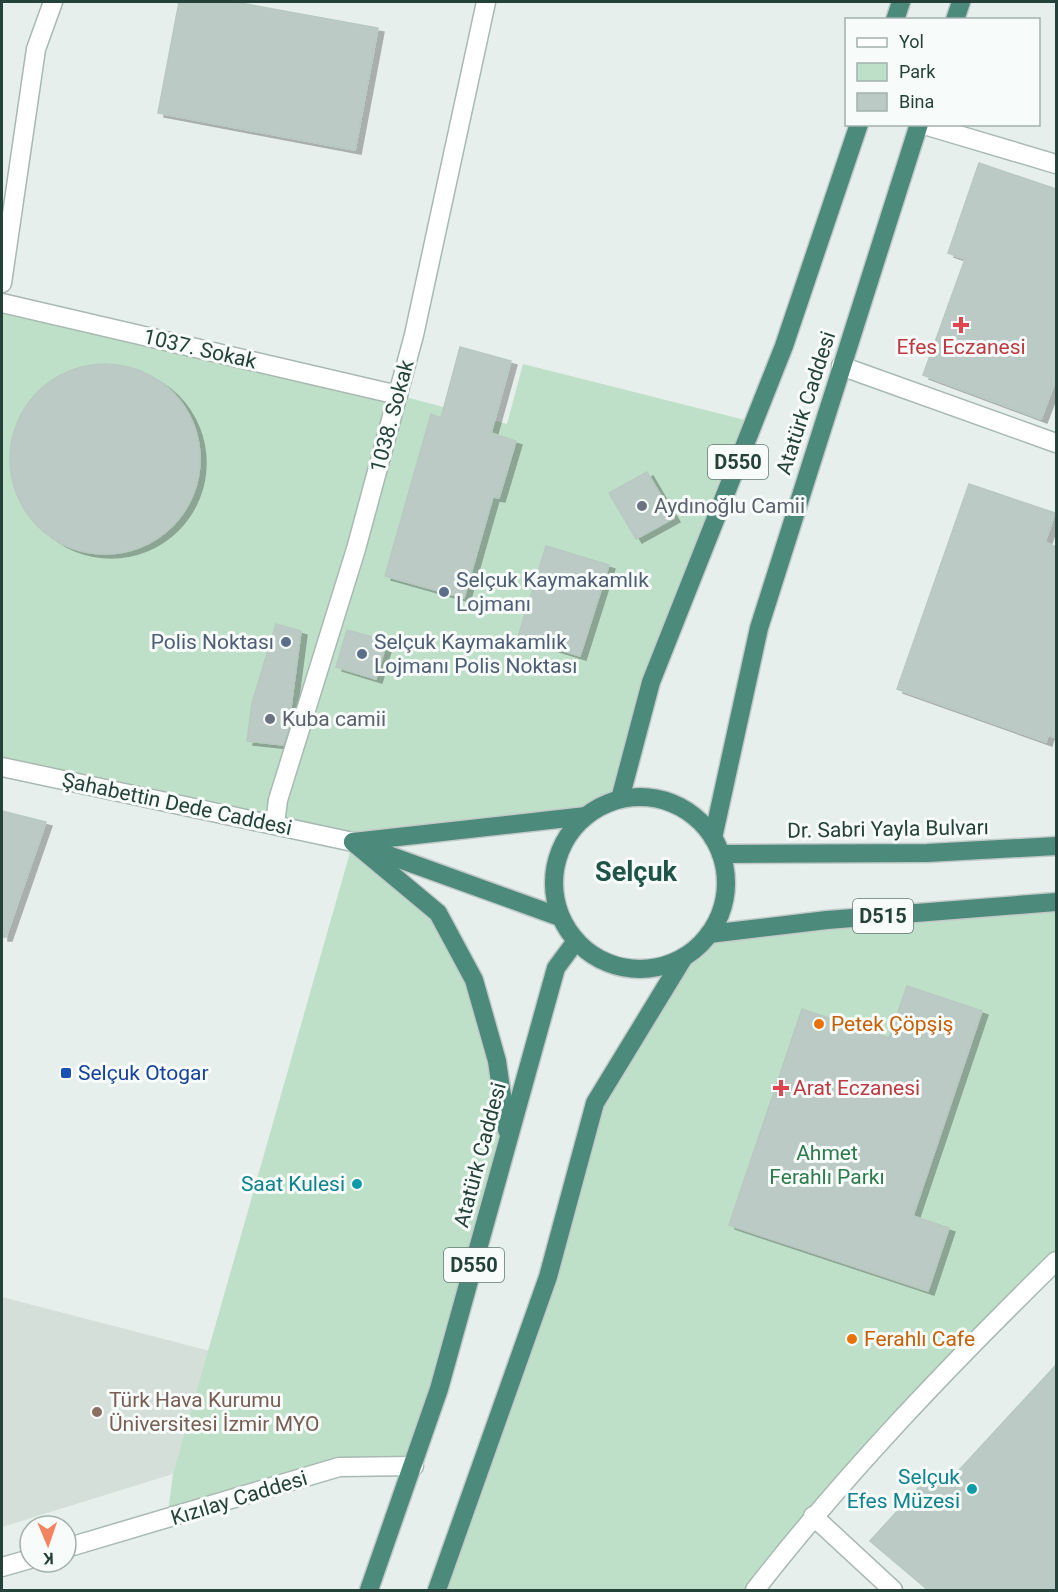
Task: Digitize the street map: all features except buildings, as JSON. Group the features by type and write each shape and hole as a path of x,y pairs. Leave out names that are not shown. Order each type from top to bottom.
{"highway":[{"path":"896,18 901,2"},
{"path":"956,18 961,2"},
{"name":"Atatürk Caddesi","path":"620,799 651,682 784,346 859,126"},
{"name":"Atatürk Caddesi","path":"717,846 759,628 919,126"},
{"path":"353,842 586,816 620,799 646,797 672,804 696,818 717,846 726,874 726,896 720,916 709,934 684,957 595,1103 548,1277 437,1590"},
{"path":"586,816 567,837 556,862 554,890 560,917 576,941 598,959 626,969 656,968 684,957"},
{"path":"353,842 560,917"},
{"path":"353,842 438,913 474,980 497,1060 508,1137"},
{"name":"Dr. Sabri Yayla Bulvarı","path":"717,846 927,854 1056,846"},
{"name":"D515","path":"709,934 827,920 1056,902"},
{"name":"Atatürk Caddesi","path":"369,1590 414,1466 465,1301 556,968 576,941"}],"street":[{"path":"2,283 36,49 53,2"},
{"name":"1038. Sokak","path":"275,824 278,800 356,549 414,335 486,2"},
{"path":"927,126 1056,164"},
{"name":"1037. Sokak","path":"2,303 398,395"},
{"path":"841,366 1056,443"},
{"name":"Şahabettin Dede Caddesi","path":"2,767 353,842"},
{"path":"755,1590 813,1516 996,1320 1056,1261"},
{"name":"Kızılay Caddesi","path":"78,1544 339,1467 414,1466"},
{"path":"813,1516 893,1590"},
{"path":"2,1567 18,1562"}],"shaded area":[{"name":"Türk Hava Kurumu Üniversitesi İzmir MYO","path":"2,1297 210,1351 173,1474 44,1514 18,1514 18,1522 2,1527"}],"green space":[{"path":"2,303 398,395 507,424 523,364 753,422 651,682 620,799 586,816 354,842 438,913 474,980 508,1137 414,1466 339,1467 167,1520 173,1474 353,842 2,767"},
{"name":"Ahmet Ferahlı Parkı","path":"1056,902 1056,1261 755,1590 437,1590 595,1103 684,957 709,934"}],"place":[{"name":"Efes Eczanesi","path":"961,325"},
{"name":"Aydınoğlu Camii","path":"642,506"},
{"name":"Selçuk Kaymakamlık Lojmanı","path":"444,592"},
{"name":"Polis Noktası","path":"286,642"},
{"name":"Selçuk Kaymakamlık Lojmanı Polis Noktası","path":"362,654"},
{"name":"Kuba camii","path":"270,719"},
{"name":"Petek Çöpşiş","path":"819,1024"},
{"name":"Selçuk Otogar","path":"66,1073"},
{"name":"Arat Eczanesi","path":"781,1088"},
{"name":"Saat Kulesi","path":"357,1184"},
{"name":"Ferahlı Cafe","path":"852,1339"},
{"name":"Türk Hava Kurumu Üniversitesi İzmir MYO","path":"97,1412"},
{"name":"Selçuk Efes Müzesi","path":"972,1489"}],"district":[{"name":"Selçuk","path":"636,872"}]}
